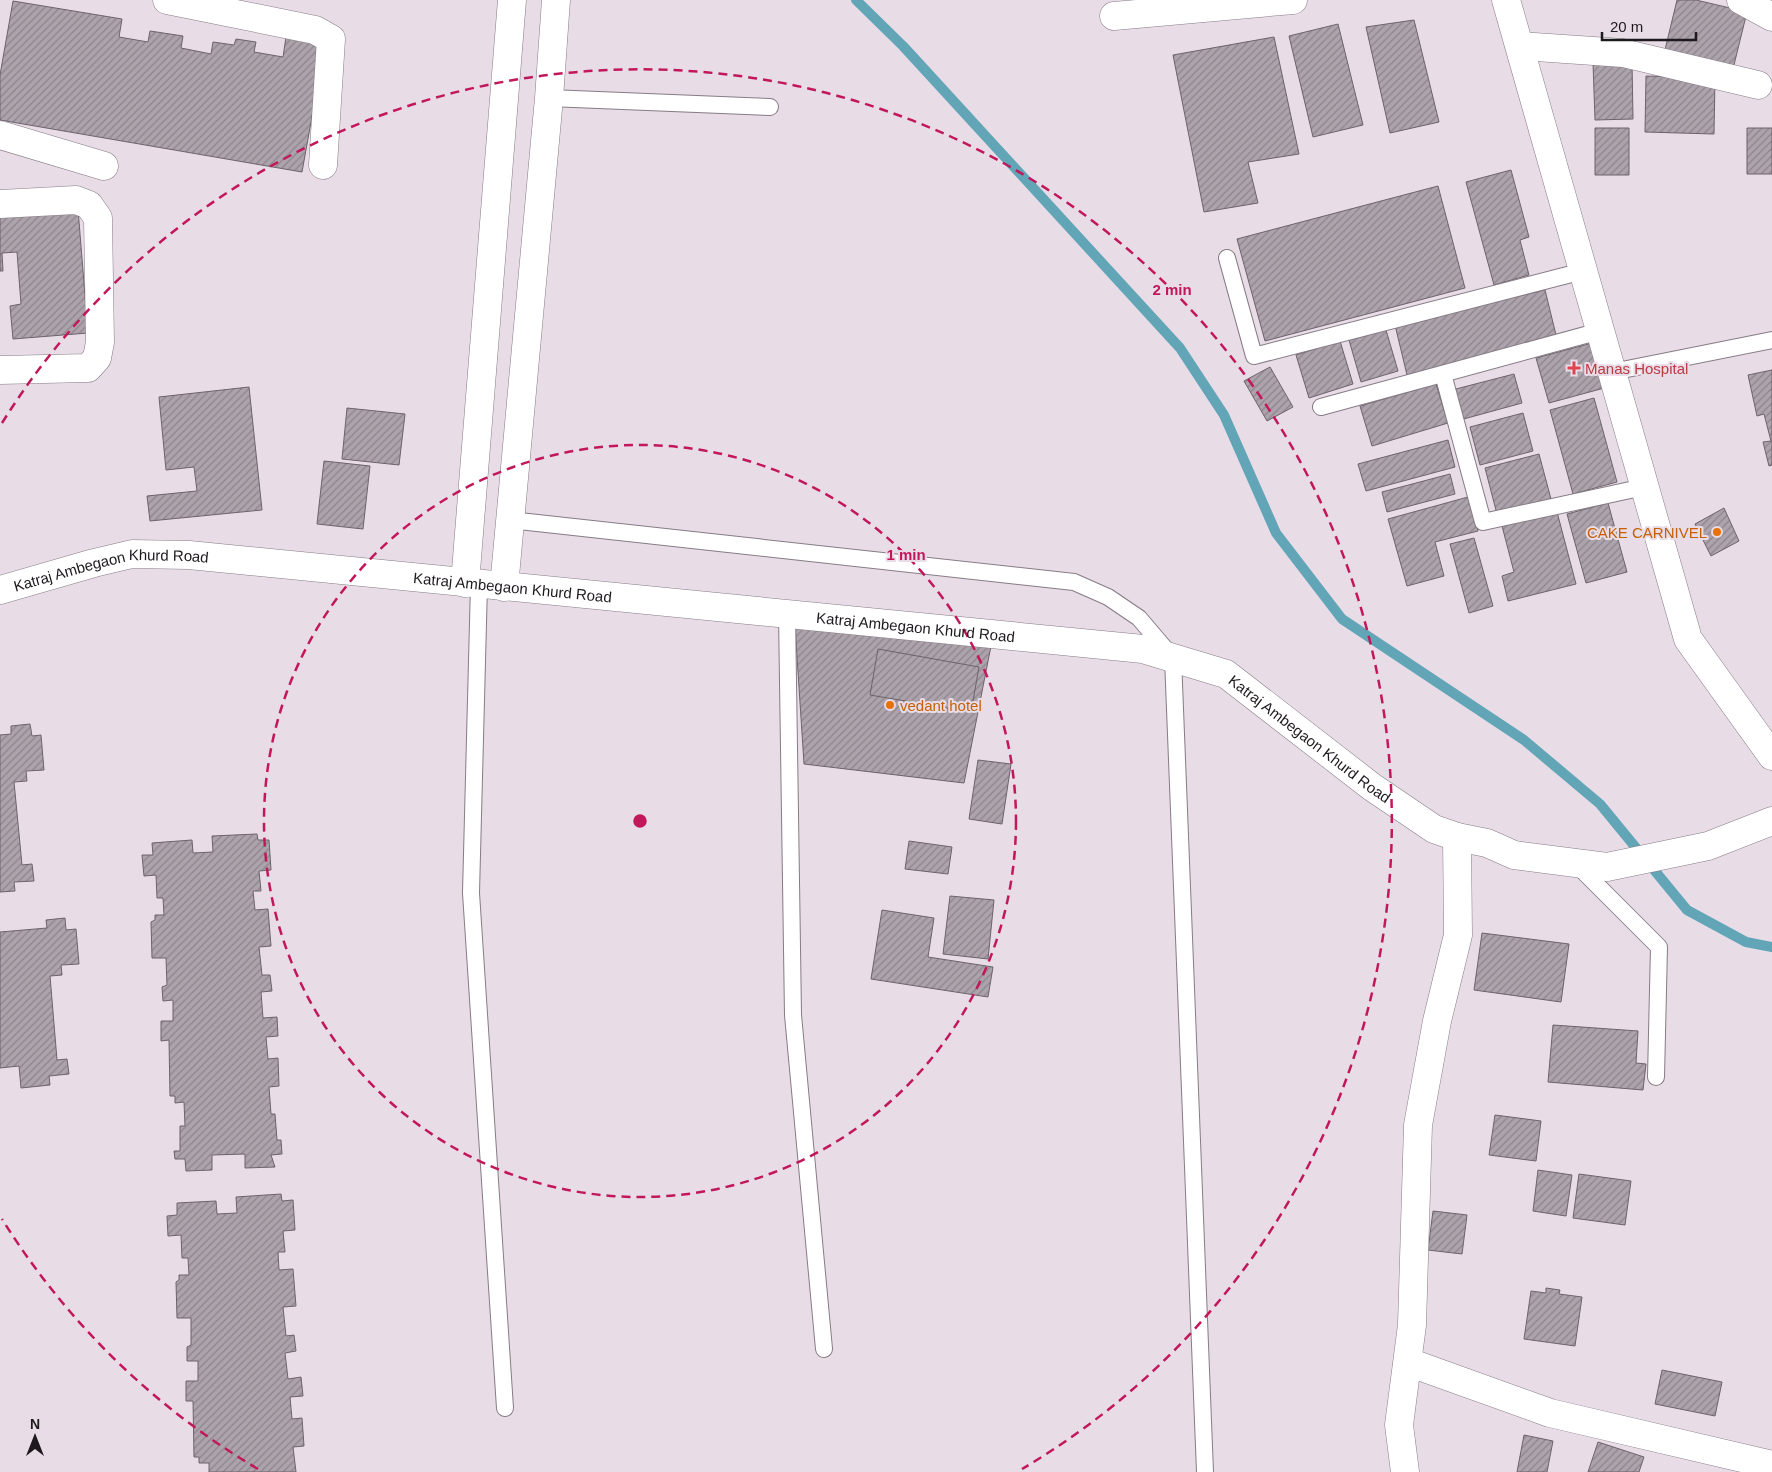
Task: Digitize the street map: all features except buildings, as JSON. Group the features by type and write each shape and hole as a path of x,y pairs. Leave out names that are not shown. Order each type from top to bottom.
{"street":[{"path":"167,0 315,30 331,39 323,165"},
{"path":"1114,16 1294,0"},
{"path":"1506,0 1688,639 1772,756"},
{"path":"1741,0 1772,17"},
{"path":"483,584 511,6"},
{"path":"483,584 510,520 556,6"},
{"path":"1519,46 1623,53 1758,85"},
{"path":"0,135 104,166"},
{"path":"0,204 76,200 89,205 98,218 100,342 97,358 88,368 0,370"},
{"name":"Katraj Ambegaon Khurd Road","path":"0,590 132,554 189,555 1143,650 1226,674 1372,787 1434,829 1458,837 1487,842 1514,855 1607,867 1708,846 1772,821"},
{"path":"1405,1472 1399,1425 1412,1326 1418,1125 1437,1021 1458,935 1458,837"},
{"path":"1408,1362 1550,1413 1772,1465"}],"lane":[{"path":"549,98 770,107"},
{"path":"1227,258 1254,356 1583,271"},
{"path":"1321,407 1600,330"},
{"path":"1612,372 1772,340"},
{"path":"1443,374 1483,522 1644,487"},
{"path":"510,520 1074,582 1108,597 1139,618 1173,658 1205,1472"},
{"path":"483,584 471,892 506,1408"},
{"path":"787,614 793,1015 824,1349"},
{"path":"1575,863 1659,947 1656,1077"}],"waterway":[{"path":"856,0 903,46 1180,348 1224,415 1276,533 1342,619 1524,740 1600,804 1687,910 1746,942 1772,947"}],"place":[{"name":"Manas Hospital","path":"1574,368"},
{"name":"CAKE CARNIVEL","path":"1717,532"},
{"name":"vedant hotel","path":"890,705"}]}
